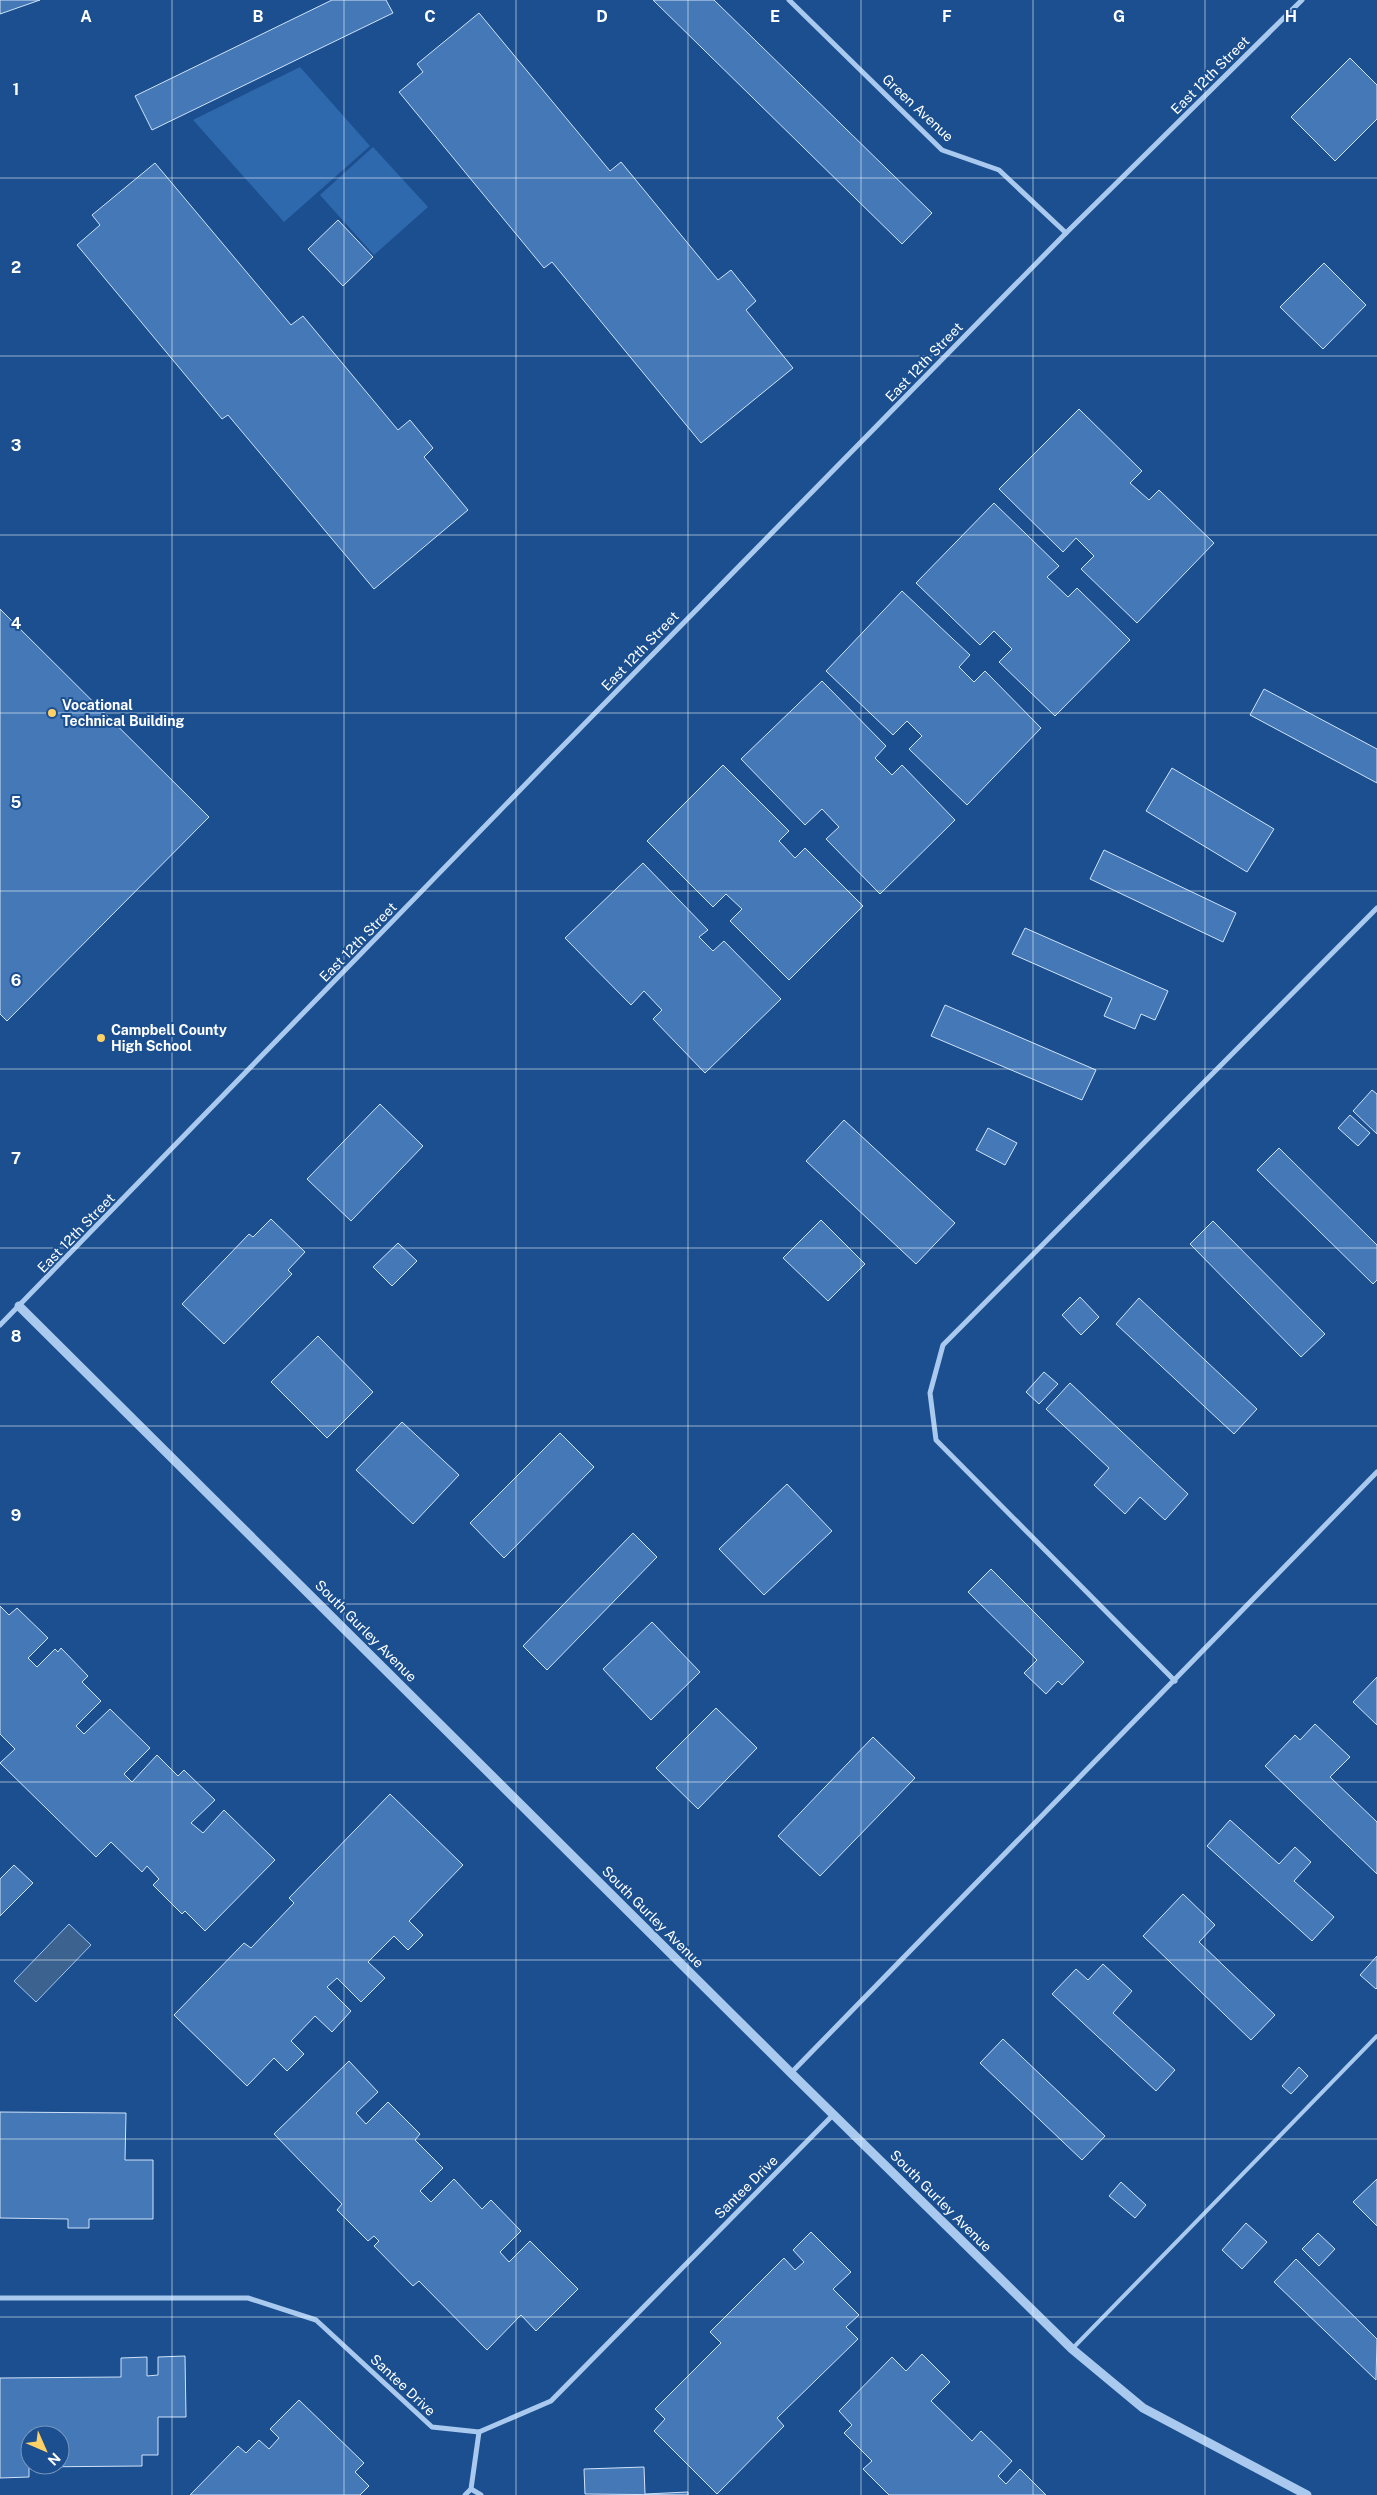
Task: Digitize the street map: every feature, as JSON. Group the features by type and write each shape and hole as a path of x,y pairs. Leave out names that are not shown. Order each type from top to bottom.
{"street":[{"name":"Green Avenue","path":"789,0 942,150 999,170 1066,233"},
{"name":"East 12th Street","path":"0,1325 546,763 1066,233 1302,0"},
{"path":"1175,1681 936,1440 930,1393 943,1345 1377,908"},
{"name":"South Gurley Avenue","path":"19,1306 791,2073 1072,2349 1143,2408 1307,2495"},
{"path":"791,2073 1377,1472"},
{"name":"Santee Drive","path":"0,2298 248,2298 316,2320 432,2427 478,2432 551,2401 834,2114"},
{"path":"465,2495 471,2489 478,2432"},
{"path":"471,2489 481,2495"}],"lane":[{"path":"1072,2349 1377,2036"}],"shaded area":[{"path":"300,67 370,146 284,222 193,120"},
{"path":"373,147 428,207 374,255 320,195"},
{"path":"69,1924 91,1945 36,2002 14,1981"}],"building":[{"path":"0,0 40,0 0,14"},
{"path":"332,0 386,0 393,13 152,130 135,96"},
{"path":"653,0 714,0 932,213 902,244"},
{"path":"479,13 610,171 621,162 718,280 731,270 756,301 746,310 793,368 701,443 552,262 544,268 399,92 423,72 417,64"},
{"path":"1350,58 1377,85 1377,119 1335,161 1291,117"},
{"path":"155,163 291,325 303,316 398,430 410,420 433,448 424,457 468,510 374,589 228,415 222,419 77,245 100,225 92,215"},
{"path":"338,220 373,257 343,286 308,249"},
{"path":"1324,263 1366,305 1323,349 1280,307"},
{"path":"1079,409 1142,471 1130,483 1149,500 1159,490 1214,543 1137,623 1081,569 1094,556 1076,538 1063,552 999,489"},
{"path":"994,503 1059,566 1047,577 1068,597 1077,588 1130,640 1055,716 999,662 1012,649 994,631 980,645 916,583"},
{"path":"902,591 970,655 959,667 974,682 985,671 1041,728 967,805 909,749 922,736 907,721 893,735 826,671"},
{"name":"Vocational Technical Building","path":"0,609 209,817 7,1021 0,1014"},
{"path":"822,681 886,746 875,758 892,775 902,765 955,820 880,894 826,839 839,827 822,809 805,825 741,759"},
{"path":"1264,689 1377,749 1377,783 1250,715"},
{"path":"723,765 789,831 779,841 795,858 805,848 863,906 789,980 730,921 742,909 726,894 713,907 647,841"},
{"path":"1172,768 1274,829 1247,872 1146,811"},
{"path":"1104,850 1236,913 1223,942 1090,879"},
{"path":"643,863 708,930 699,937 713,951 724,941 781,999 705,1073 653,1019 662,1010 644,991 631,1005 565,938"},
{"path":"1025,928 1168,991 1155,1020 1141,1014 1135,1029 1104,1016 1112,998 1012,954"},
{"path":"945,1005 1096,1070 1082,1100 931,1036"},
{"path":"1372,1090 1377,1094 1377,1134 1353,1111"},
{"path":"380,1104 423,1146 351,1221 307,1179"},
{"path":"1350,1115 1370,1133 1358,1146 1338,1128"},
{"path":"844,1120 955,1223 916,1264 806,1161"},
{"path":"988,1128 1017,1143 1005,1165 976,1150"},
{"path":"1279,1148 1377,1245 1377,1280 1373,1284 1257,1170"},
{"path":"271,1219 305,1252 288,1270 292,1274 224,1344 182,1304 249,1234 253,1237"},
{"path":"821,1220 865,1264 828,1301 783,1258"},
{"path":"1213,1221 1325,1334 1301,1357 1190,1244"},
{"path":"398,1243 417,1261 392,1286 373,1267"},
{"path":"1080,1297 1099,1317 1081,1335 1062,1315"},
{"path":"1139,1298 1257,1409 1234,1434 1116,1324"},
{"path":"318,1336 373,1392 327,1438 271,1382"},
{"path":"1044,1372 1058,1384 1039,1404 1026,1392"},
{"path":"1070,1383 1188,1494 1165,1520 1140,1497 1125,1514 1094,1485 1109,1468 1046,1409"},
{"path":"402,1422 459,1475 413,1524 356,1470"},
{"path":"560,1433 594,1467 504,1558 470,1523"},
{"path":"787,1484 832,1531 764,1595 719,1549"},
{"path":"633,1533 657,1557 547,1670 523,1646"},
{"path":"991,1569 1084,1662 1062,1685 1058,1681 1046,1694 1024,1673 1037,1660 968,1592"},
{"path":"0,1606 9,1615 17,1608 48,1638 28,1658 37,1667 55,1649 58,1652 61,1648 88,1676 82,1682 101,1701 76,1726 84,1734 110,1709 150,1748 124,1774 132,1782 157,1755 178,1776 184,1770 215,1800 191,1823 203,1833 224,1810 275,1860 205,1931 185,1911 182,1914 153,1885 159,1879 147,1866 142,1872 111,1842 96,1857 0,1763 15,1749 0,1734"},
{"path":"652,1622 700,1672 651,1720 603,1669"},
{"path":"1377,1677 1377,1725 1353,1702"},
{"path":"716,1708 757,1748 698,1809 656,1768"},
{"path":"1315,1724 1350,1757 1330,1777 1377,1822 1377,1874 1265,1766 1295,1735 1300,1740"},
{"path":"873,1737 915,1778 820,1876 778,1836"},
{"path":"390,1794 463,1865 409,1921 423,1935 408,1950 394,1936 368,1962 385,1978 361,2002 337,1978 327,1987 351,2011 332,2032 315,2016 291,2041 304,2054 287,2071 274,2058 247,2086 174,2015 244,1943 251,1948 294,1903 289,1898"},
{"path":"1230,1820 1279,1864 1295,1847 1311,1862 1294,1881 1334,1917 1312,1941 1207,1846"},
{"path":"14,1865 33,1883 0,1916 0,1879"},
{"path":"1183,1894 1215,1925 1199,1942 1275,2015 1251,2040 1143,1936"},
{"path":"1377,1956 1377,1988 1376,1989 1360,1975"},
{"path":"1103,1964 1132,1991 1113,2013 1175,2070 1156,2091 1052,1994 1076,1969 1088,1980"},
{"path":"1003,2039 1105,2136 1082,2160 980,2063"},
{"path":"349,2061 378,2092 356,2113 366,2124 388,2102 420,2134 415,2140 443,2168 420,2191 431,2202 454,2179 482,2209 491,2200 521,2231 500,2252 509,2262 530,2241 578,2289 536,2331 521,2315 487,2350 419,2281 413,2286 374,2246 379,2241 374,2236 368,2241 337,2210 342,2204 274,2134"},
{"path":"1299,2067 1308,2076 1291,2094 1282,2086"},
{"path":"0,2112 126,2113 125,2160 153,2160 153,2219 89,2219 89,2228 68,2228 68,2219 0,2218"},
{"path":"1377,2179 1377,2226 1353,2202"},
{"path":"1121,2182 1146,2205 1135,2218 1109,2196"},
{"path":"1246,2223 1267,2242 1242,2269 1222,2250"},
{"path":"811,2232 851,2272 833,2289 859,2315 846,2327 858,2339 777,2418 784,2426 717,2494 654,2431 665,2419 655,2409 721,2343 710,2332 784,2258 795,2270 804,2262 793,2250"},
{"path":"1318,2233 1335,2249 1319,2266 1302,2249"},
{"path":"1296,2259 1377,2339 1376,2380 1274,2282"},
{"path":"922,2354 950,2382 931,2401 972,2441 981,2431 1012,2461 998,2476 1006,2484 1020,2469 1046,2495 889,2495 863,2469 872,2461 844,2433 852,2425 839,2411 892,2357 906,2371"},
{"path":"185,2356 186,2417 158,2417 158,2455 142,2455 142,2466 70,2467 70,2425 20,2425 20,2475 29,2475 29,2477 0,2478 0,2378 121,2377 121,2358 147,2357 147,2376 158,2375 158,2357"},
{"path":"299,2400 364,2463 355,2472 369,2486 360,2495 190,2495 238,2446 246,2453 259,2440 269,2449 279,2438 270,2429"},
{"path":"644,2467 645,2494 688,2492 688,2495 585,2494 584,2469"}],"place":[{"name":"Vocational Technical Building","path":"52,713"},
{"name":"Campbell County High School","path":"101,1038"}]}
